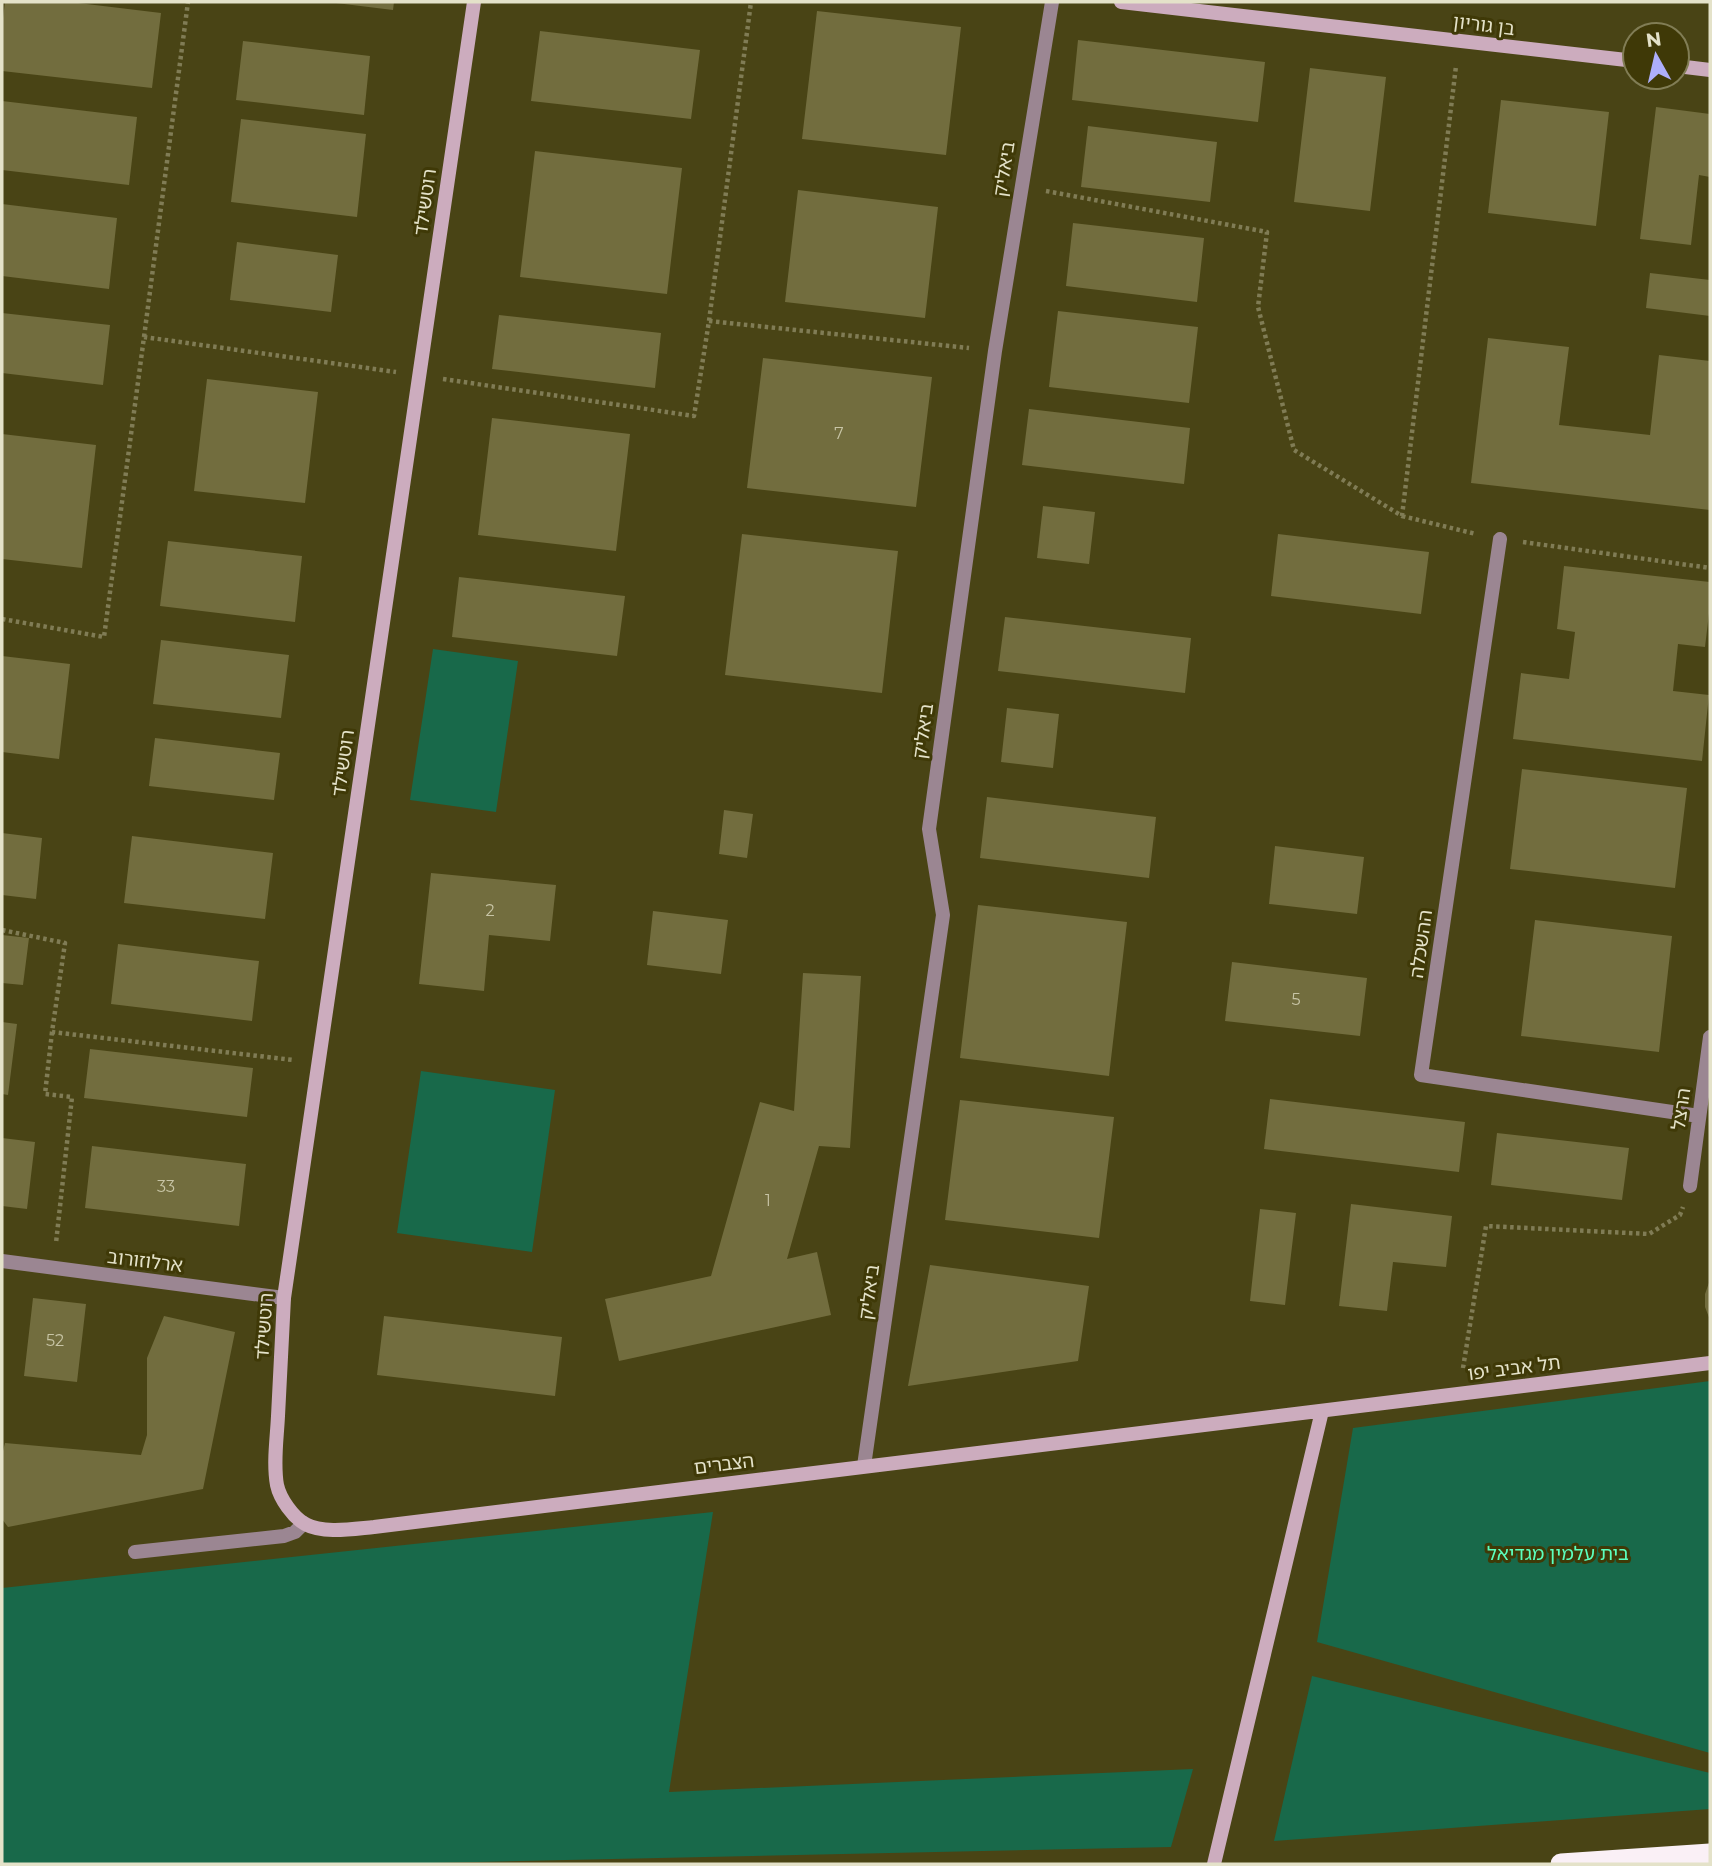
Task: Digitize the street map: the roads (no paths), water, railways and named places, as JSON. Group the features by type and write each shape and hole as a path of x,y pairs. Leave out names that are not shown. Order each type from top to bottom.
{"highway":[{"path":"1561,1864 1710,1854"}],"street":[{"name":"רוטשילד","path":"304,1523 284,1502 277,1487 284,1298 474,2"},
{"name":"ביאליק","path":"864,1466 943,915 929,829 995,351 1052,2"},
{"name":"בן גוריון","path":"1121,2 1621,59"},
{"path":"1691,68 1710,70"},
{"name":"ההשכלה","path":"1500,539 1421,1075 1699,1116"},
{"name":"הרצל","path":"1690,1186 1710,1037"},
{"name":"ארלוזורוב","path":"2,1261 284,1298"},
{"name":"תל אביב יפו","path":"1322,1411 1710,1363"},
{"path":"1214,1864 1322,1411"},
{"name":"הצברים","path":"304,1523 319,1528 344,1530 374,1527 1322,1411"},
{"path":"135,1552 284,1536 295,1532 304,1523"}],"park label":[{"name":"בית עלמין מגדיאל","path":"1558,1553"}]}
